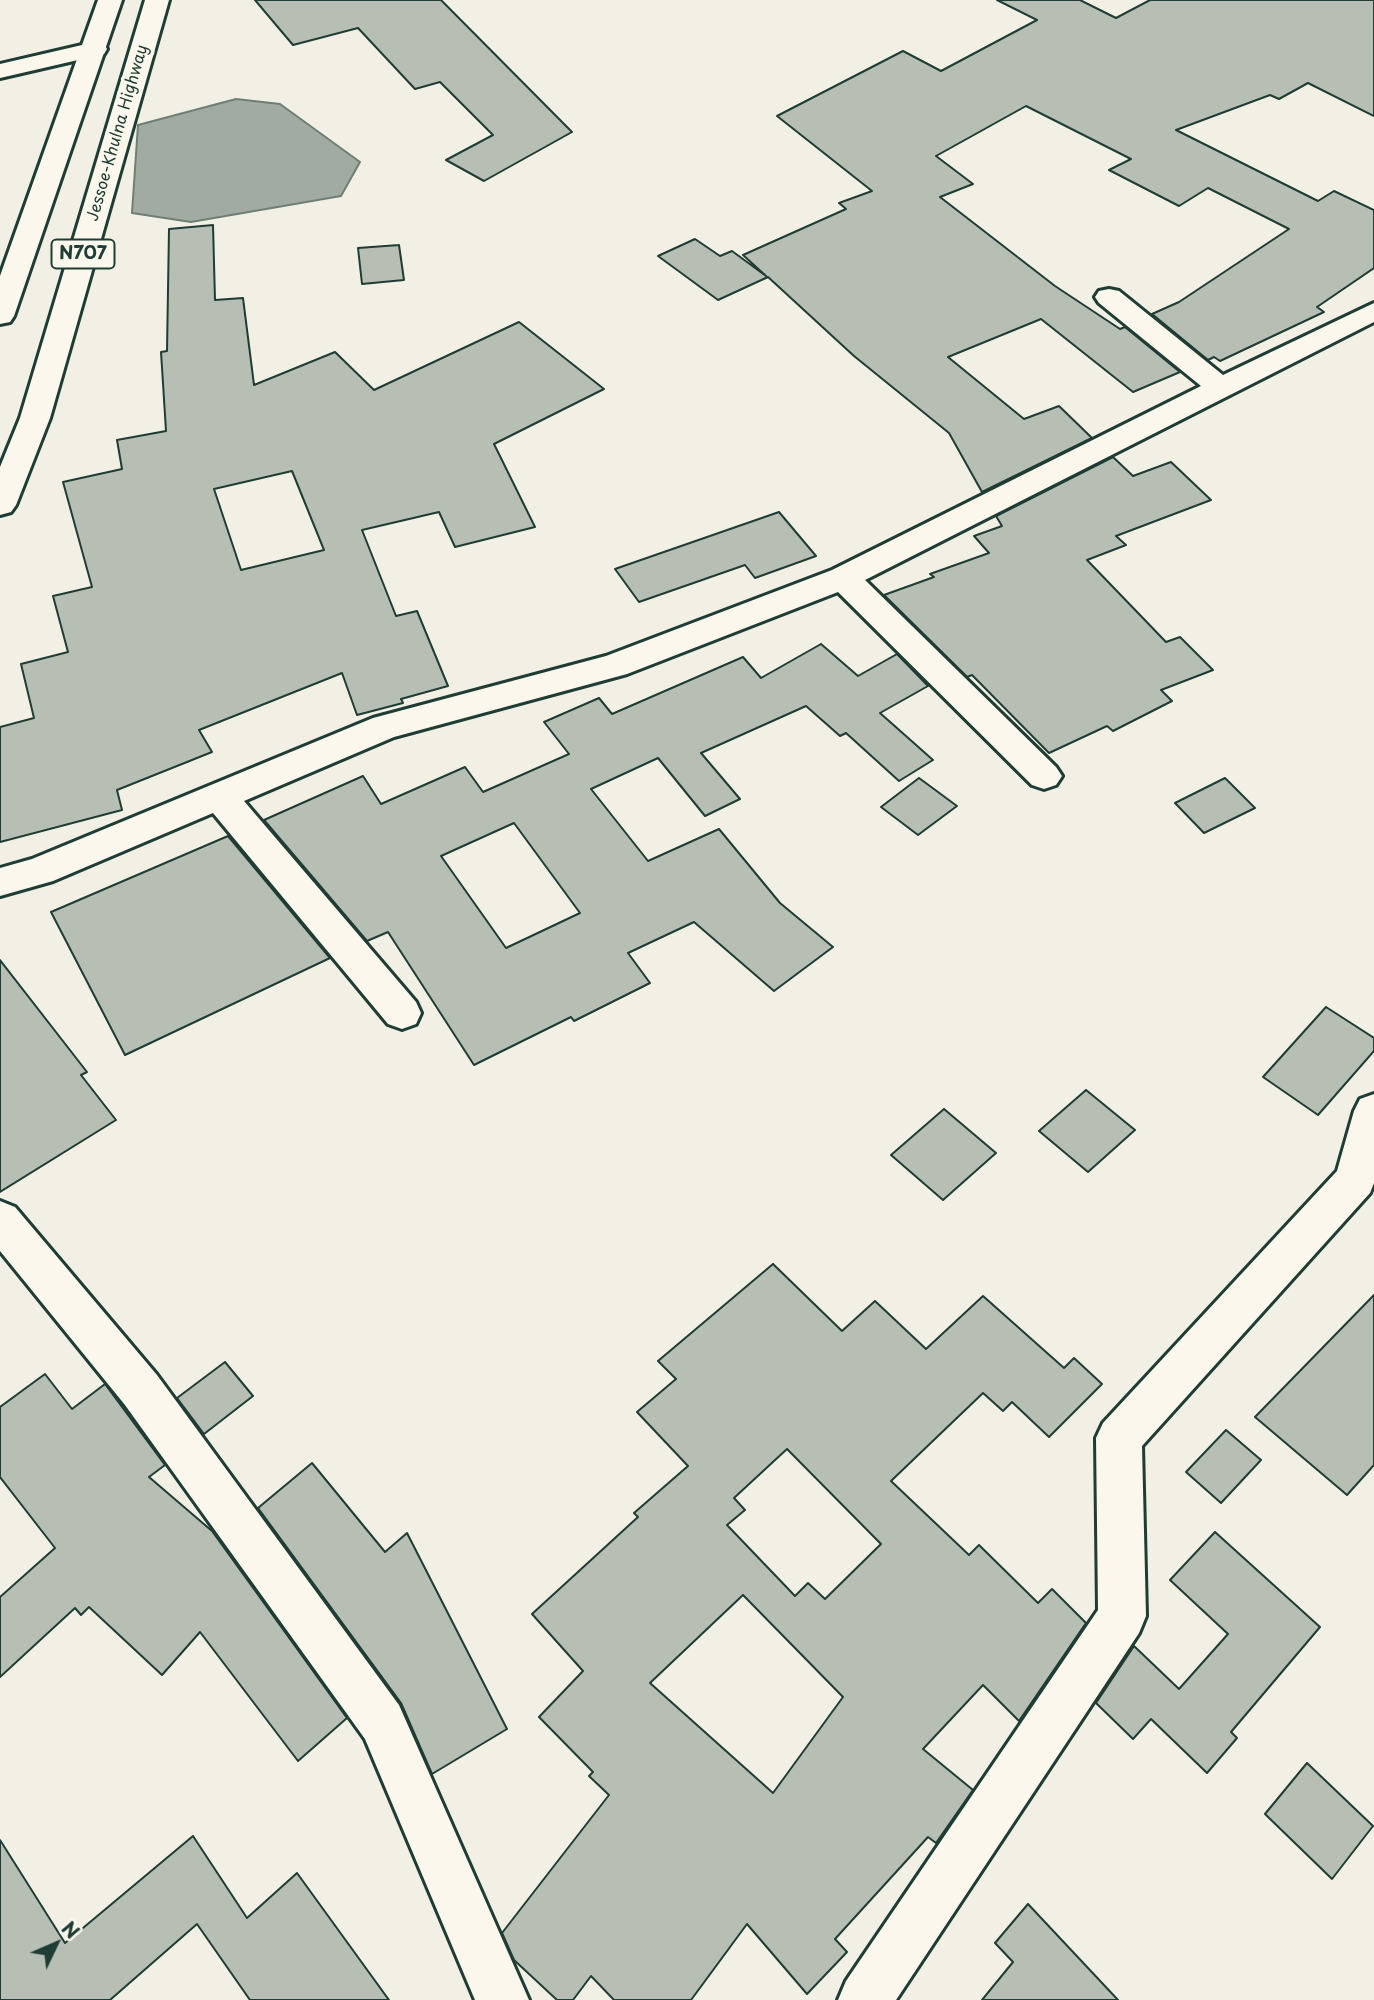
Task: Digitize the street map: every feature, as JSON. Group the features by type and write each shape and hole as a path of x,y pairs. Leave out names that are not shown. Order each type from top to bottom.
{"main road":[{"name":"N707","path":"0,316 95,50 110,0"},
{"name":"Jessoe-Khulna Highway","path":"0,505 35,418 158,0"},
{"path":"0,71 95,50"},
{"path":"1109,297 1222,389"},
{"path":"0,882 40,870 384,727 615,666 843,578 1374,311"},
{"path":"843,578 1044,776"},
{"path":"219,796 402,1013"},
{"path":"865,2000 1122,1615 1119,1438 1355,1180 1374,1111"},
{"path":"0,1220 141,1390 382,1722 502,2000"}],"shaded area":[{"path":"236,99 280,104 360,162 341,196 191,222 132,213 138,125"}],"building":[{"path":"255,0 441,0 572,132 484,181 446,160 493,135 440,82 415,89 358,28 293,45"},
{"path":"997,0 1080,0 1116,18 1150,0 1374,0 1374,116 1308,83 1279,99 1270,95 1176,130 1318,201 1334,191 1374,210 1374,268 1317,307 1324,312 1220,361 1214,357 1208,360 1152,314 1179,302 1289,229 1208,188 1179,206 1109,170 1131,159 1026,106 936,156 973,184 940,197 1055,286 1120,329 1125,327 1180,372 1133,392 1041,319 948,357 1024,419 1059,406 1092,438 982,492 949,433 854,356 768,277 718,300 658,256 695,239 720,256 732,251 766,276 743,255 846,209 839,203 872,191 777,116 903,51 941,71 1037,20"},
{"path":"213,225 215,300 243,298 254,385 335,352 374,390 519,322 604,389 494,444 535,527 455,547 439,512 362,530 396,616 417,611 448,686 401,699 403,703 357,715 342,673 199,730 212,752 117,790 122,810 0,842 0,727 34,718 21,664 68,652 53,596 92,587 63,482 122,469 117,440 166,431 161,352 167,351 169,229","holes":["292,471 324,550 241,570 214,489"]},
{"path":"399,245 404,280 362,284 358,248"},
{"path":"1113,457 1133,476 1171,462 1211,500 1116,536 1126,545 1087,560 1166,642 1180,637 1213,670 1161,690 1172,701 1113,731 1107,726 1049,753 972,675 967,677 884,595 934,577 930,574 989,553 974,536 1002,526 996,516"},
{"path":"779,512 816,556 755,578 745,565 639,602 615,569"},
{"path":"821,644 858,676 897,654 928,686 880,713 933,760 899,781 846,733 840,736 806,706 701,753 740,799 705,816 658,758 591,789 648,861 719,829 780,903 833,947 774,991 694,922 628,953 650,983 574,1021 571,1017 474,1065 388,932 367,941 264,820 363,776 381,804 465,767 483,792 569,754 544,722 599,698 612,714 743,657 761,678","holes":["514,823 580,913 506,948 441,856"]},
{"path":"919,778 957,806 918,835 881,807"},
{"path":"1225,778 1255,808 1204,833 1175,803"},
{"path":"228,836 330,958 125,1055 51,912"},
{"path":"0,960 87,1072 81,1075 116,1120 0,1192"},
{"path":"1326,1007 1374,1038 1374,1051 1318,1115 1263,1077"},
{"path":"1086,1090 1135,1130 1088,1172 1039,1131"},
{"path":"944,1109 996,1153 943,1200 891,1155"},
{"path":"773,1264 842,1331 875,1301 926,1349 983,1296 1064,1368 1074,1358 1102,1384 1049,1437 1012,1402 1003,1411 983,1393 891,1481 969,1555 979,1545 1038,1603 1052,1589 1086,1623 1019,1721 983,1685 923,1749 973,1790 936,1843 928,1837 835,1939 847,1952 807,1994 747,1924 691,2000 614,2000 591,1976 573,2000 557,2000 514,1960 502,1933 609,1795 589,1776 593,1772 539,1717 583,1671 532,1614 638,1517 634,1513 688,1466 637,1412 676,1379 658,1361","holes":["787,1449 881,1544 825,1599 808,1583 795,1596 727,1525 745,1510 734,1498","743,1595 843,1697 773,1793 650,1683"]},
{"path":"1374,1295 1374,1465 1347,1495 1255,1417"},
{"path":"225,1362 253,1396 204,1434 177,1398"},
{"path":"45,1374 72,1409 105,1384 165,1465 149,1477 212,1531 347,1718 298,1761 200,1632 162,1675 89,1607 81,1615 75,1608 0,1677 0,1597 55,1548 0,1477 0,1407"},
{"path":"1226,1430 1261,1460 1221,1503 1186,1472"},
{"path":"312,1463 385,1552 407,1533 507,1729 432,1774 401,1703 258,1508"},
{"path":"1215,1532 1320,1627 1231,1732 1237,1738 1207,1773 1151,1719 1133,1739 1096,1703 1134,1646 1179,1689 1228,1634 1170,1580"},
{"path":"1307,1763 1373,1826 1332,1879 1265,1814"},
{"path":"193,1836 247,1918 297,1873 389,2000 250,2000 197,1924 110,2000 0,2000 0,1840 65,1943"},
{"path":"1028,1904 1118,2000 982,2000 1013,1962 995,1943"}]}
